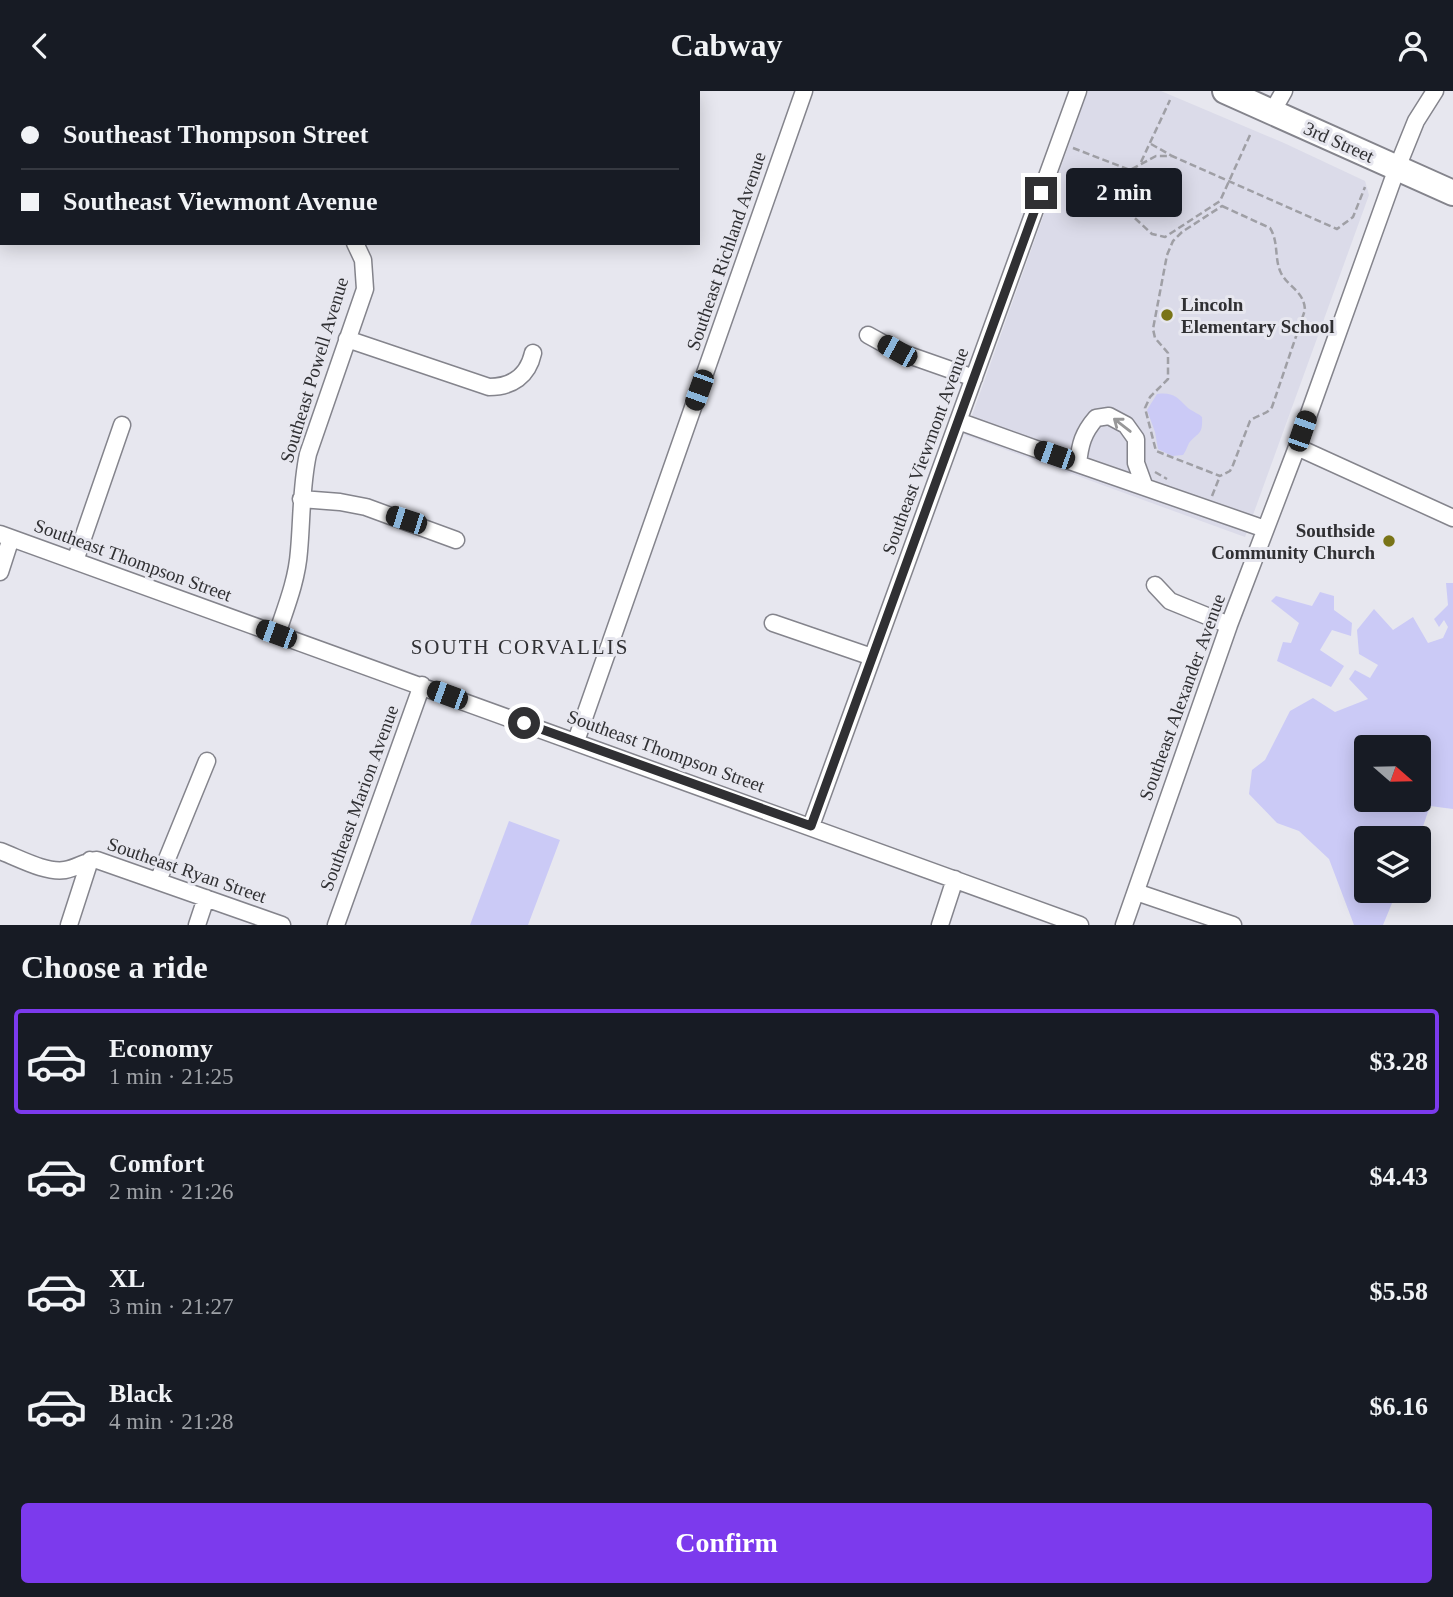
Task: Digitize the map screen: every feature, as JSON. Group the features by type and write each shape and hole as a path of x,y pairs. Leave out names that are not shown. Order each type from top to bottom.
{"highway":[{"name":"3rd Street","path":"1225,91 1278,101 1397,168 1453,193"}],"street":[{"name":"Southeast Richland Avenue","path":"576,741 804,91"},
{"name":"Southeast Viewmont Avenue","path":"811,826 1078,91"},
{"name":"Southeast Alexander Avenue","path":"1124,925 1229,625 1297,447 1397,168 1416,121 1435,91"},
{"name":"Southeast Powell Avenue","path":"276,634 295,579 301,499 308,454 365,289 363,260 356,245"},
{"path":"868,335 897,351 974,378"},
{"path":"347,339 489,387 510,384 518,379 527,369 533,353"},
{"path":"1078,464 1080,440 1087,428 1096,418 1109,416 1126,425 1136,439 1136,463 1144,485"},
{"path":"958,421 1265,529"},
{"path":"75,561 122,425"},
{"path":"1297,447 1453,518"},
{"path":"301,499 366,507 456,540"},
{"name":"Southeast Thompson Street","path":"6,536 1080,925"},
{"path":"0,572 6,536"},
{"path":"1155,585 1170,601 1229,625"},
{"path":"773,623 872,657"},
{"name":"Southeast Marion Avenue","path":"335,925 422,685"},
{"path":"158,881 206,761"},
{"name":"Southeast Ryan Street","path":"0,852 52,870 64,870 97,860 282,925"},
{"path":"69,925 90,860"},
{"path":"940,925 955,879"},
{"path":"1136,892 1233,925"},
{"path":"197,925 206,898"}],"path":[{"path":"1139,165 1170,100"},
{"path":"1107,209 1124,208 1152,234 1165,237 1220,201 1250,135"},
{"path":"1150,143 1172,156 1337,229 1353,217 1365,187"},
{"path":"1072,148 1130,170 1156,156 1172,156"},
{"path":"1124,208 1130,170"},
{"path":"1212,496 1220,476 1230,471 1250,421 1254,416 1270,411 1306,310 1303,296 1282,274 1276,240 1270,228 1222,206 1182,232 1173,241 1167,255 1153,329 1155,338 1168,353 1168,379 1150,397 1145,408 1156,451 1220,476"},
{"path":"1152,470 1178,483"}],"shaded area":[{"name":"Lincoln Elementary School","path":"1088,91 1161,91 1365,181 1369,195 1245,537 965,435"},
{"path":"1157,394 1174,396 1202,417 1201,430 1189,443 1183,455 1172,456 1158,449 1147,410"},
{"path":"1446,583 1453,583 1453,809 1432,806 1432,735 1354,735 1354,812 1428,812 1423,826 1354,826 1354,903 1392,903 1383,925 1354,925 1329,859 1299,831 1277,823 1249,794 1252,770 1265,760 1290,711 1313,698 1335,712 1368,699 1349,679 1355,670 1370,678 1378,665 1359,654 1357,630 1374,609 1393,630 1413,617 1428,643 1443,638 1448,627 1444,620 1439,627 1434,619 1448,605"},
{"path":"1320,592 1334,596 1334,610 1352,623 1351,636 1332,630 1320,650 1344,666 1331,687 1277,661 1283,642 1291,643 1299,623 1271,601 1276,596 1312,606"},
{"path":"509,821 560,840 528,925 470,925"}],"place":[{"name":"Lincoln Elementary School","path":"1167,315"},
{"name":"Southside Community Church","path":"1389,541"}],"district":[{"name":"SOUTH CORVALLIS","path":"520,647"}],"route":[{"path":"524,723 811,826 1041,193"}]}
